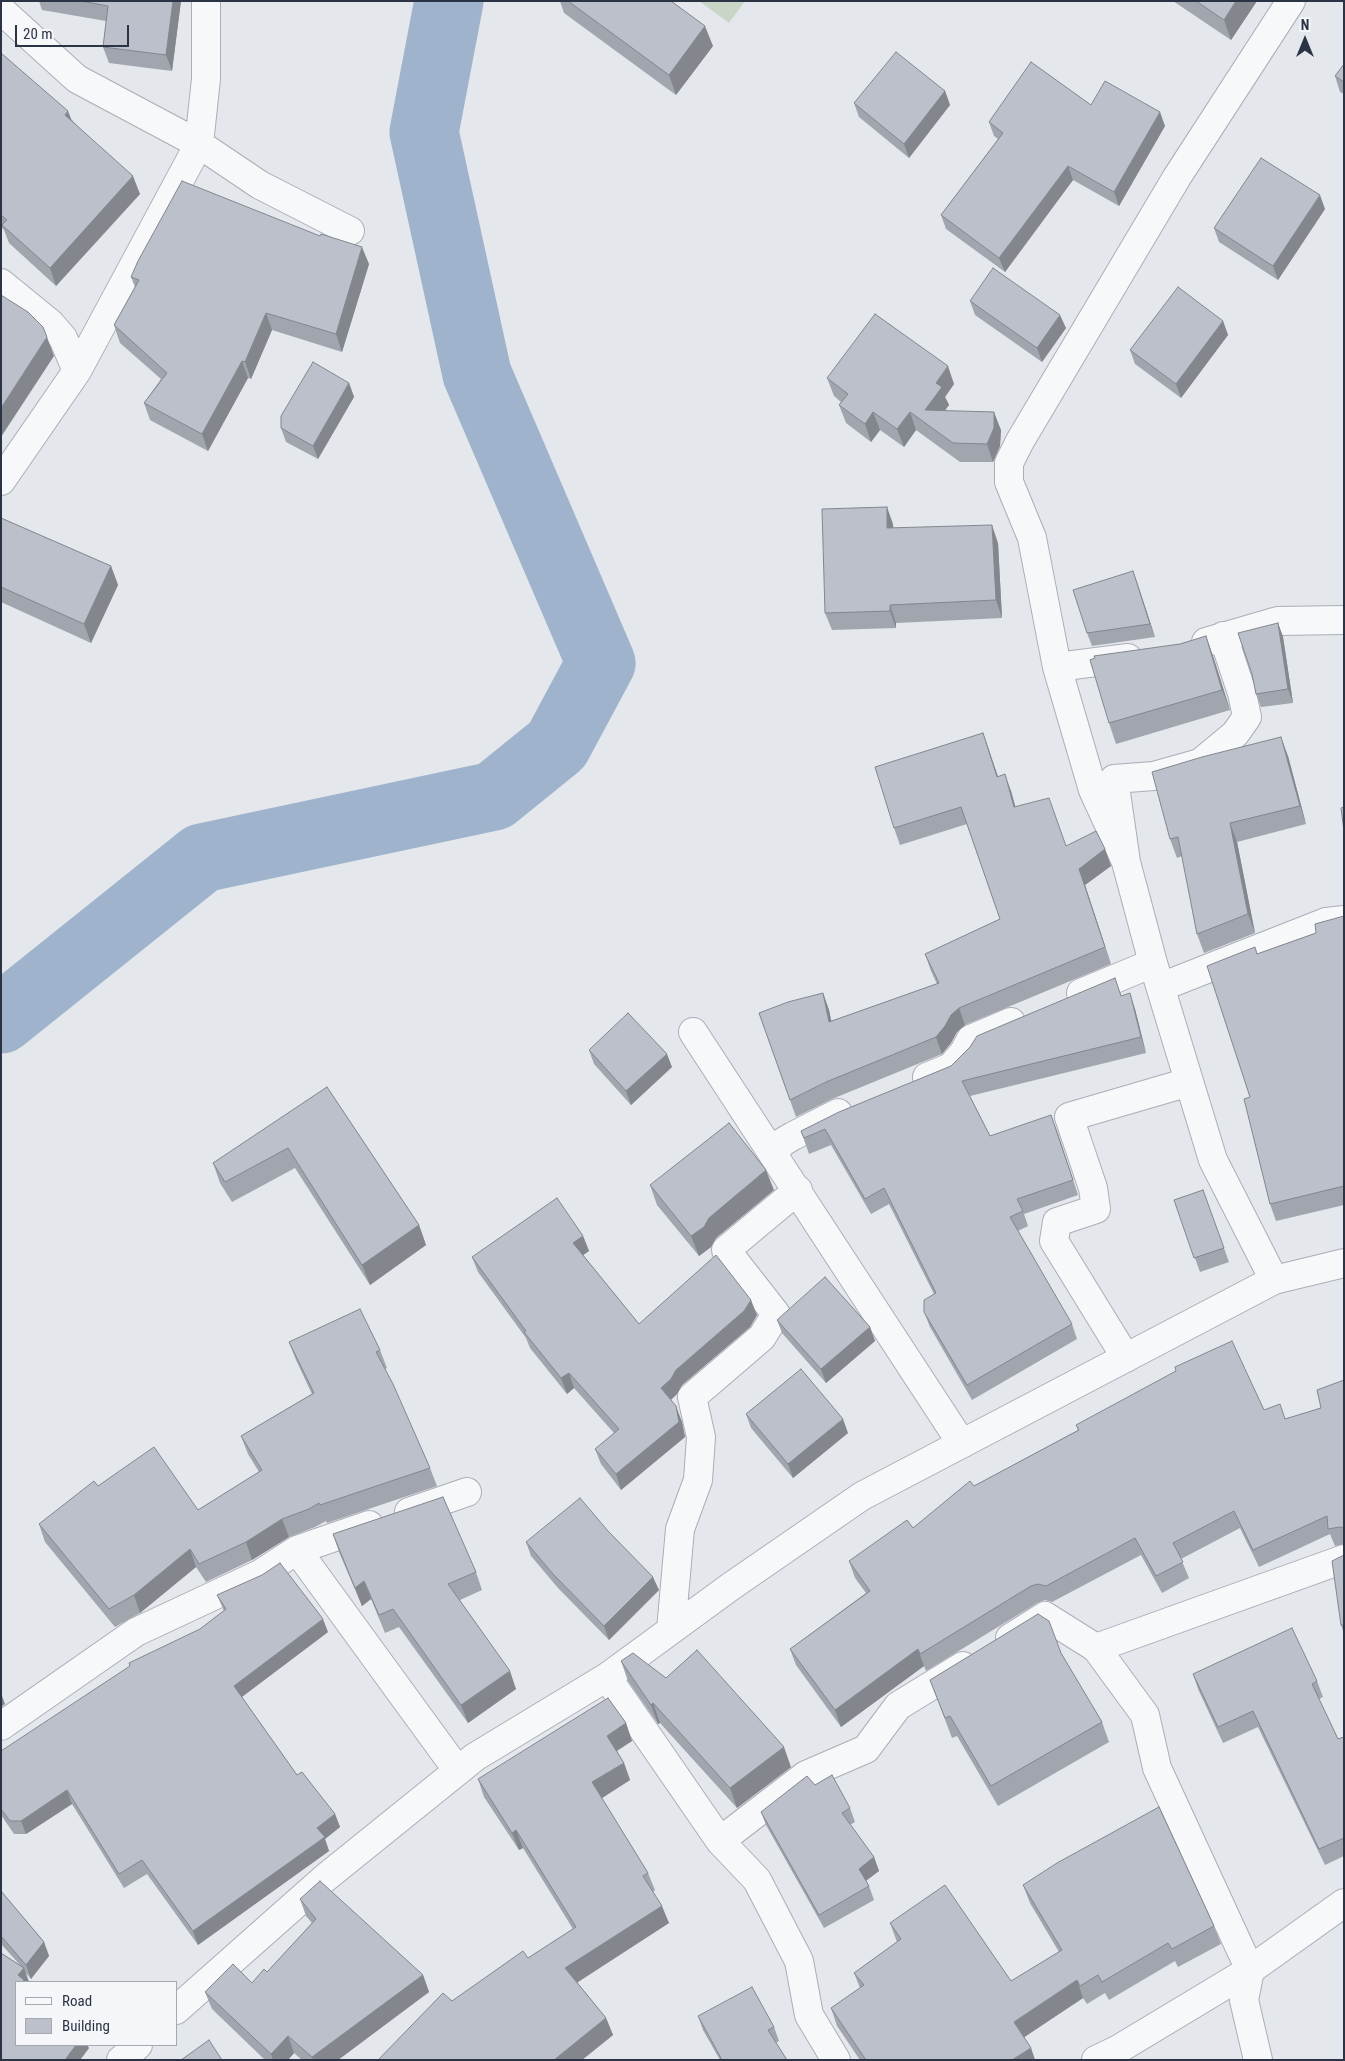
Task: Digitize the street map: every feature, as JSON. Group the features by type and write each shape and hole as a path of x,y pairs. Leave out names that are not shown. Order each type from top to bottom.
{"street":[{"path":"1,481 77,371 199,144 206,80 206,1"},
{"path":"1126,862 1093,790 1057,667 1032,538 1009,472 1020,441 1177,176 1291,1"},
{"path":"1,10 77,79 199,144 260,185 350,231"},
{"path":"1,283 50,323 63,338 77,371"},
{"path":"1185,649 1278,621 1344,620"},
{"path":"1223,636 1242,693 1247,717 1235,734 1200,762 1154,776 1114,779 1126,862 1157,975 1213,1160 1274,1280"},
{"path":"1057,667 1152,655"},
{"path":"1062,1001 1157,975 1326,922 1344,920"},
{"path":"906,1084 951,1067 964,1052 970,1039 1034,1012"},
{"path":"693,1032 798,1190 962,1444"},
{"path":"1126,1358 1054,1241 1057,1222 1096,1209 1093,1188 1069,1117 1190,1082"},
{"path":"774,1155 781,1143 792,1136 864,1102"},
{"path":"671,1630 680,1529 698,1480 701,1437 692,1397 762,1336 776,1314 726,1250 798,1190"},
{"path":"178,2008 325,1878 476,1757 607,1677 862,1496 1274,1280 1344,1263"},
{"path":"1,1726 136,1632 260,1574 297,1550 467,1492"},
{"path":"297,1550 458,1771"},
{"path":"1096,1648 1344,1559"},
{"path":"720,1841 806,1775 866,1749 898,1706 1045,1616 1096,1648 1145,1715 1157,1768 1250,1970 1244,2000 1258,2060"},
{"path":"607,1677 720,1841 757,1880 799,1961 809,2014 836,2060"},
{"path":"1114,2056 1250,1970 1344,1903"},
{"path":"121,2060 137,2046"}],"green space":[{"path":"699,1 745,1 729,23"}],"building":[{"path":"81,1 173,1 166,55 103,47 108,6"},
{"path":"568,1 671,1 705,26 669,75"},
{"path":"1196,1 1236,1 1224,20"},
{"path":"896,52 945,91 904,144 854,103"},
{"path":"1,53 68,111 65,115 133,176 50,268 2,225 7,220 1,215"},
{"path":"1031,62 1091,105 1105,81 1160,112 1114,192 1068,166 999,258 941,215 1003,133 989,122"},
{"path":"1344,64 1344,82 1335,76"},
{"path":"1261,158 1320,195 1273,266 1214,228"},
{"path":"182,181 320,236 321,234 362,247 336,334 266,313 245,362 242,361 202,434 144,403 167,373 114,325 139,280 131,277 138,261"},
{"path":"993,268 1060,315 1037,348 970,301"},
{"path":"1178,287 1223,321 1176,384 1130,350"},
{"path":"1,295 28,312 43,327 47,337 1,408"},
{"path":"875,314 948,366 936,383 942,387 925,410 994,412 994,428 987,444 953,443 910,412 897,429 873,412 865,424 839,405 848,394 827,378"},
{"path":"313,362 349,383 313,446 281,428 281,416"},
{"path":"887,507 887,528 992,525 996,600 890,605 890,611 825,613 822,509"},
{"path":"1,518 111,566 84,624 1,587"},
{"path":"1133,571 1150,624 1087,633 1073,590"},
{"path":"1278,623 1288,689 1256,694 1252,674 1238,633"},
{"path":"1206,636 1222,690 1109,723 1090,660 1095,658 1094,656 1180,644"},
{"path":"983,733 997,777 1005,774 1014,807 1049,798 1066,846 1096,831 1105,849 1079,869 1105,947 959,1008 951,1015 936,1037 826,1082 790,1100 759,1013 788,1002 823,993 829,1022 939,983 925,954 1000,919 961,807 894,828 875,767"},
{"path":"1281,737 1300,806 1230,823 1248,914 1197,934 1178,837 1170,839 1152,772"},
{"path":"1344,807 1344,831 1341,808"},
{"path":"1344,916 1344,1186 1270,1204 1244,1099 1250,1097 1207,966 1255,947 1257,954 1316,933 1315,924"},
{"path":"1115,978 1121,996 1130,993 1141,1037 962,1081 990,1136 1051,1115 1073,1180 1017,1199 1023,1211 1010,1217 1072,1324 967,1385 924,1312 924,1300 936,1293 884,1188 865,1199 825,1129 804,1138 801,1131 839,1112 951,1066 970,1047 977,1036"},
{"path":"628,1013 667,1054 626,1091 589,1050"},
{"path":"327,1087 419,1225 362,1265 288,1148 225,1182 213,1163"},
{"path":"729,1123 766,1170 709,1218 704,1227 691,1236 650,1185"},
{"path":"1203,1190 1224,1248 1194,1258 1174,1200"},
{"path":"557,1198 583,1236 573,1243 639,1324 716,1255 751,1300 744,1311 676,1370 671,1379 661,1388 676,1406 679,1422 616,1474 595,1449 619,1429 569,1373 561,1378 524,1332 526,1331 472,1257"},
{"path":"825,1277 870,1327 821,1369 777,1320"},
{"path":"360,1309 380,1350 376,1352 393,1384 430,1468 320,1505 319,1503 309,1509 282,1519 246,1542 199,1564 190,1549 134,1595 109,1609 39,1524 94,1481 98,1486 154,1447 198,1510 262,1470 241,1436 314,1393 289,1342"},
{"path":"1232,1341 1264,1410 1280,1404 1285,1419 1321,1408 1317,1390 1344,1380 1344,1528 1328,1529 1327,1516 1253,1550 1234,1511 1173,1543 1183,1562 1156,1576 1135,1538 1046,1586 1038,1584 1031,1586 920,1654 918,1649 835,1710 790,1649 870,1591 849,1561 907,1520 913,1528 970,1481 974,1486 1079,1430 1076,1425 1176,1371 1175,1367"},
{"path":"801,1369 843,1419 788,1464 746,1414"},
{"path":"443,1497 476,1572 448,1584 510,1671 461,1705 393,1609 379,1615 364,1581 355,1588 333,1534"},
{"path":"580,1498 608,1531 653,1577 604,1626 553,1574 526,1542"},
{"path":"1344,1555 1344,1625 1341,1625 1332,1561"},
{"path":"280,1563 323,1619 234,1686 297,1775 302,1772 335,1814 317,1828 325,1837 193,1931 142,1860 119,1874 67,1790 21,1821 10,1821 1,1809 1,1751 130,1666 129,1663 200,1629 226,1609 217,1595 262,1575"},
{"path":"1038,1614 1049,1621 1061,1653 1102,1722 991,1786 950,1716 945,1718 930,1680"},
{"path":"1292,1628 1317,1681 1312,1684 1338,1739 1344,1737 1344,1838 1319,1849 1253,1711 1218,1727 1193,1674"},
{"path":"697,1650 784,1747 730,1788 653,1703 651,1705 621,1661 633,1653 666,1678"},
{"path":"608,1698 626,1723 607,1736 624,1763 592,1782 648,1873 643,1876 662,1906 565,1968 606,2018 554,2060 378,2060 443,1993 452,2001 523,1951 528,1958 576,1927 516,1830 512,1833 478,1779"},
{"path":"832,1775 850,1808 842,1813 874,1857 859,1869 869,1886 819,1915 761,1812 807,1776 815,1785"},
{"path":"1159,1807 1214,1926 1172,1949 1168,1943 1102,1982 1098,1975 1080,1986 1077,1980 1014,2022 1031,2048 1012,2060 866,2060 831,2008 864,1985 854,1973 901,1939 890,1923 945,1885 1011,1981 1062,1950 1023,1885 1057,1863"},
{"path":"320,1881 423,1975 312,2057 288,2036 271,2054 205,1992 233,1964 252,1983 264,1969 267,1972 316,1919 300,1899"},
{"path":"1,1891 44,1942 26,1965 1,1936"},
{"path":"1,1953 24,1968 18,1975 24,1981 15,1981 15,2046 75,2046 65,2060 1,2060"},
{"path":"752,1987 774,2027 768,2030 787,2060 722,2060 698,2016"},
{"path":"209,2040 222,2060 181,2060"}],"waterway":[{"path":"1,1019 202,858 494,796 557,745 601,663 477,374 424,132 449,1"}]}
